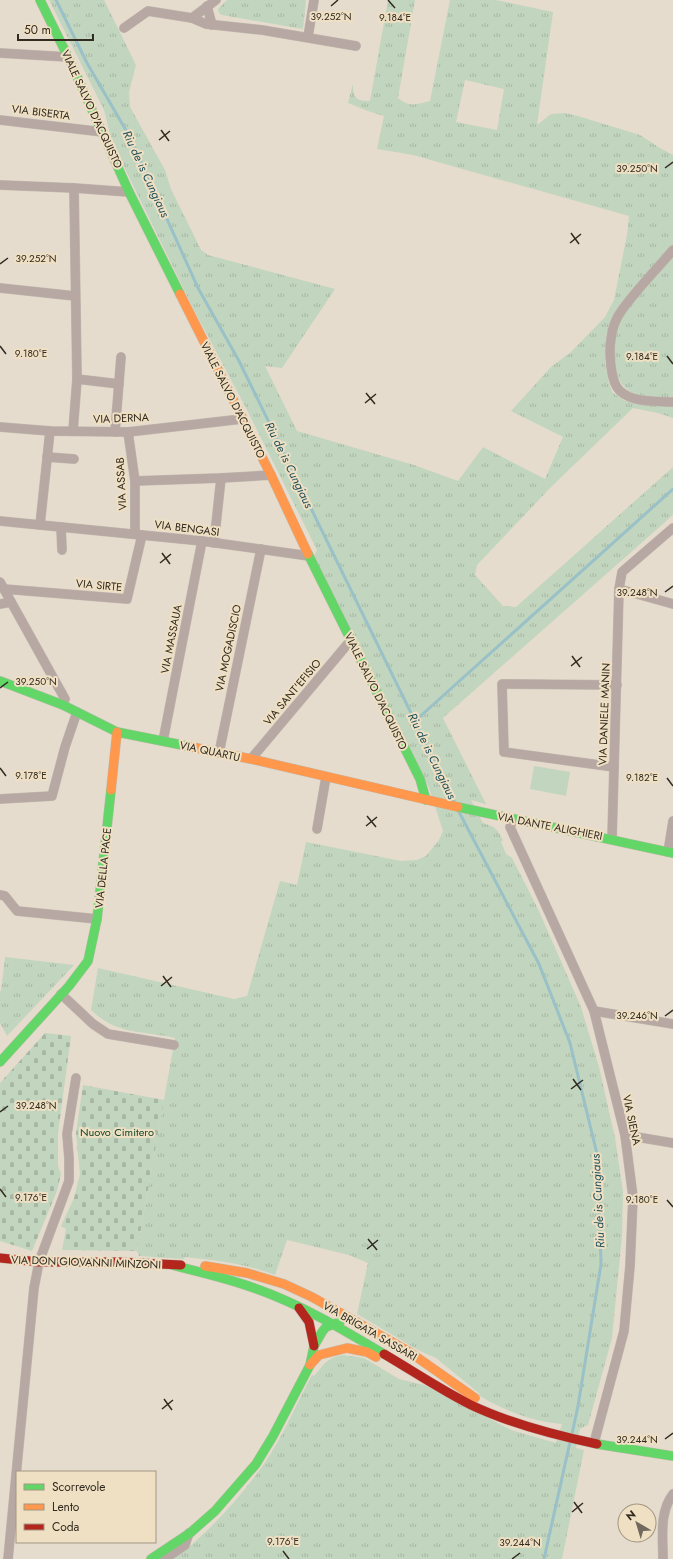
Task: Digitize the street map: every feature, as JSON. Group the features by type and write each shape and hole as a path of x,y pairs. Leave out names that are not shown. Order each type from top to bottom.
{"street":[{"name":"VIALE SALVO D'ACQUISTO","path":"40,0 103,132 129,192 271,475 309,556 420,779 426,800"},
{"path":"192,18 216,0"},
{"path":"308,37 314,0"},
{"path":"207,6 212,25"},
{"path":"124,28 148,11 192,18 206,24 262,30 356,46"},
{"path":"0,53 68,57"},
{"name":"VIA BISERTA","path":"0,120 103,132"},
{"path":"0,185 129,192"},
{"path":"73,431 78,379 75,296 74,188"},
{"path":"673,250 621,311 614,324 611,338 613,376 615,384 620,391 630,397 650,401 673,402"},
{"path":"0,288 75,296"},
{"path":"115,432 121,357"},
{"path":"78,379 119,384"},
{"name":"VIA DERNA","path":"0,427 50,431 128,432 242,419"},
{"path":"40,525 50,431"},
{"name":"VIA ASSAB","path":"128,432 135,480 138,534"},
{"path":"47,457 74,459"},
{"path":"135,480 271,475"},
{"path":"214,544 222,478"},
{"name":"VIA BENGASI","path":"0,521 202,541 214,544 309,556"},
{"path":"61,527 62,550"},
{"name":"VIA DANIELE MANIN","path":"612,839 619,589 622,572 673,528"},
{"name":"VIA SIRTE","path":"2,585 127,600 138,534"},
{"name":"VIA MASSAUA","path":"163,741 202,541"},
{"name":"VIA MOGADISCIO","path":"219,753 261,549"},
{"path":"2,585 65,699 63,706"},
{"path":"619,589 673,604"},
{"path":"0,604 11,602"},
{"name":"VIA SANT'EFISIO","path":"250,759 351,640"},
{"name":"VIA QUARTU","path":"0,681 63,706 117,732 250,759 426,800"},
{"path":"614,767 504,752 502,684 616,685"},
{"path":"0,799 52,796 76,712"},
{"name":"VIA DELLA PACE","path":"0,1062 61,994 88,961 97,919 117,732"},
{"path":"317,829 326,777"},
{"name":"VIA DANTE ALIGHIERI","path":"426,800 671,852"},
{"name":"VIA SIENA","path":"513,819 510,827 594,1011 625,1135 633,1197 624,1331 594,1442"},
{"path":"671,852 673,821"},
{"path":"0,895 5,896 17,911 97,919"},
{"path":"61,994 93,1024 108,1034 174,1045"},
{"path":"594,1011 673,1024"},
{"path":"16,1471 34,1288 39,1262 69,1181 69,1158 66,1134 76,1078"},
{"path":"625,1135 673,1143"},
{"name":"VIA DON GIOVANNI MINZONI","path":"0,1258 39,1262 118,1262 203,1266 232,1270"},
{"name":"VIA DON GIOVANNI MINZONI","path":"172,1265 228,1279"},
{"name":"VIA BRIGATA SASSARI","path":"232,1270 274,1281 312,1298 404,1349 441,1373 497,1415"},
{"name":"VIA BRIGATA SASSARI","path":"228,1279 256,1288 298,1306 333,1324 471,1404 497,1415 528,1427 580,1440 617,1448 673,1456"},
{"path":"151,1559 190,1532 215,1511 256,1464 273,1436 310,1365 319,1355 332,1329 334,1318 307,1302 278,1290 274,1281"},
{"path":"298,1306 309,1322 314,1346"},
{"name":"VIA BRIGATA SASSARI","path":"333,1324 342,1321 392,1350 404,1349"},
{"path":"310,1365 314,1346 326,1327 333,1324"},
{"path":"319,1355 347,1348 367,1352 386,1363 396,1361"},
{"path":"8,1559 16,1476"},
{"path":"663,1559 663,1519 668,1500 673,1494"},
{"path":"165,1559 185,1545 190,1532"}],"green space":[{"path":"49,0 104,0 136,65 129,92 130,107 165,170 171,189 201,250 208,255 335,289 282,368 265,366 297,431 414,465 458,481 483,447 545,479 563,437 511,411 552,366 570,353 605,317 614,300 627,235 629,216 413,155 377,149 384,116 348,103 353,84 356,98 370,101 388,0 415,0 398,98 402,101 410,104 417,104 430,101 450,0 496,0 553,12 537,125 551,114 565,113 640,135 673,155 673,247 617,310 610,323 606,336 605,363 609,384 613,393 625,401 673,405 673,418 658,413 633,408 551,487 477,565 475,575 503,606 516,607 673,467 673,515 443,718 486,804 471,800 483,823 496,829 503,840 501,842 506,854 512,858 538,909 581,1007 599,1067 615,1138 623,1192 622,1236 612,1338 588,1425 580,1429 576,1448 584,1450 562,1559 174,1559 211,1527 255,1477 271,1454 312,1375 314,1376 325,1363 332,1358 342,1355 364,1358 399,1379 424,1385 511,1430 556,1443 562,1424 540,1421 522,1416 485,1399 478,1395 480,1394 436,1358 418,1350 357,1314 368,1263 349,1255 287,1240 275,1275 242,1265 219,1261 185,1257 184,1259 139,1256 137,1251 175,1038 121,1028 101,1018 91,1010 98,968 234,999 247,996 280,881 297,885 306,842 401,861 417,860 426,856 439,840 443,831 429,788 314,556 317,550 246,408 194,310 112,142 104,110","holes":["465,80 504,89 497,130 456,122"]},
{"path":"227,0 306,0 303,29 222,15 219,13 218,9"},
{"path":"673,254 673,398 639,395 623,386 619,378 616,367 615,352 617,329 624,313"},
{"path":"534,766 570,772 566,796 530,789"},
{"path":"5,957 74,965 7,1036 0,1023 0,991"},
{"path":"45,1033 71,1036 58,1133 58,1166 61,1174 57,1191 32,1251 0,1241 0,1083"},
{"name":"Nuovo Cimitero","path":"83,1085 164,1100 137,1251 62,1250 66,1229 61,1226 74,1198 80,1174 76,1133"}],"waterway":[{"name":"Riu de is Cungiaus","path":"56,0 87,63 131,139 198,288 239,361 455,803"},
{"path":"415,721 673,489"},
{"name":"Riu de is Cungiaus","path":"459,812 539,964 570,1043 598,1158 601,1264 578,1406 572,1434"},
{"name":"Riu de is Cungiaus","path":"544,1559 570,1442"}],"traffic: fast":[{"path":"40,0 70,61 129,192 180,294"},
{"path":"308,554 420,779 426,800"},
{"path":"0,681 63,705 117,732 187,746"},
{"path":"0,1062 69,986 88,961 97,919 111,790"},
{"path":"458,807 673,853"},
{"path":"172,1265 234,1281 271,1294 320,1318 384,1354"},
{"path":"151,1559 190,1533 215,1511 256,1464 273,1436 310,1365 314,1346 322,1332 326,1327 340,1322"},
{"path":"597,1444 673,1456"}],"traffic: slow":[{"path":"180,294 271,475 308,554"},
{"path":"111,790 117,732"},
{"path":"187,746 251,759 458,807"},
{"path":"205,1266 247,1273 284,1284 312,1297 408,1351 475,1398"},
{"path":"310,1365 319,1355 347,1348 367,1352 376,1357"}],"traffic: jam":[{"path":"0,1258 39,1262 118,1262 181,1265"},
{"path":"299,1308 309,1322 314,1346"},
{"path":"384,1354 449,1393 486,1412 533,1428 597,1444"}]}
